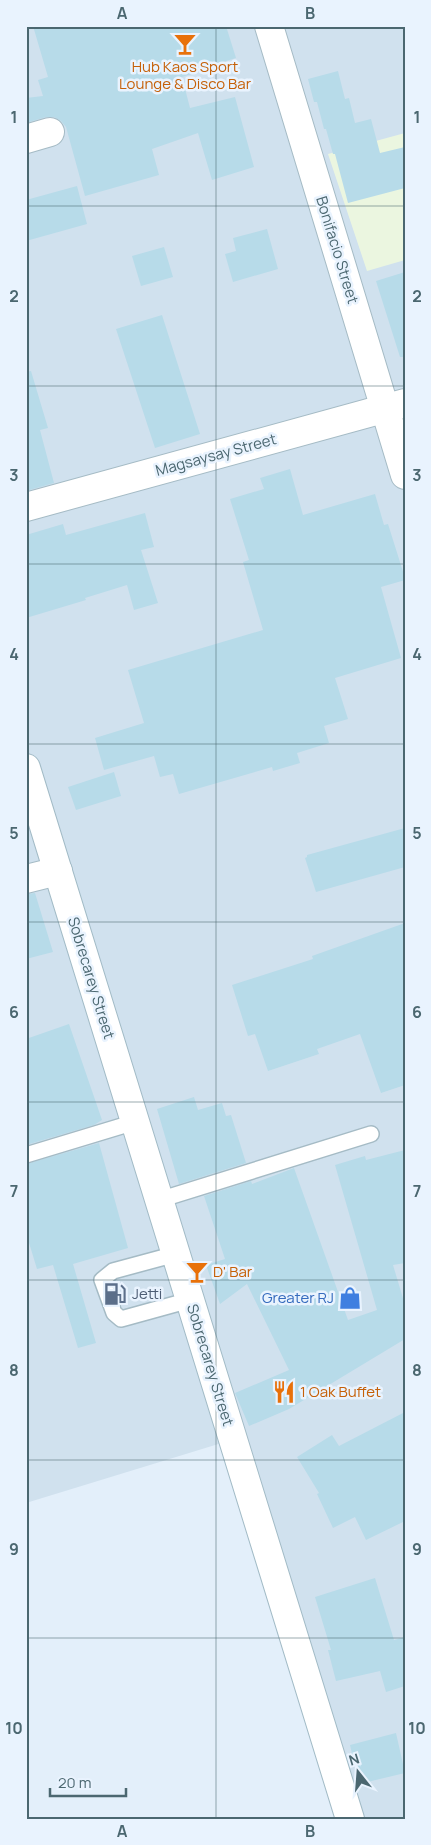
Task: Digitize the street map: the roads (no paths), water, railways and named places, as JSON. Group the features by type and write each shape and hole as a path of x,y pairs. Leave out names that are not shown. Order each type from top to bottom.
{"main road":[{"name":"Bonifacio Street","path":"268,26 395,406 405,475"},
{"name":"Magsaysay Street","path":"26,507 395,406"},
{"name":"Sobrecarey Street","path":"26,768 350,1819"},
{"path":"26,879 58,871"}],"lane":[{"path":"26,1155 135,1122"},
{"path":"159,1200 371,1134"},
{"path":"176,1254 114,1271 102,1280 114,1313 121,1319 190,1300"}],"place":[{"name":"Hub Kaos Sport Lounge & Disco Bar","path":"185,44"},
{"name":"D' Bar","path":"197,1272"},
{"name":"Jetti","path":"115,1294"},
{"name":"Greater RJ","path":"350,1298"},
{"name":"1 Oak Buffet","path":"284,1392"}]}
